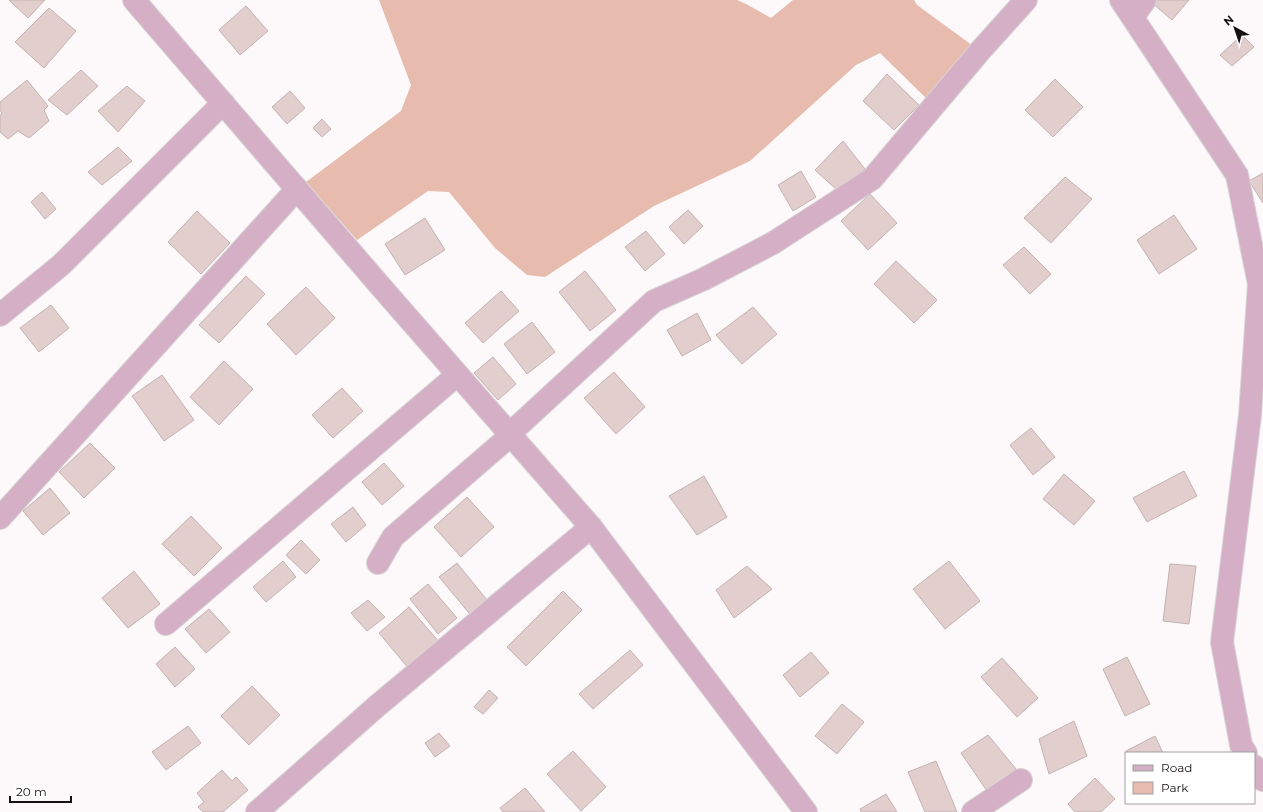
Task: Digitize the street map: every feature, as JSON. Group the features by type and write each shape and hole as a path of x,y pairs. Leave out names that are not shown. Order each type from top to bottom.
{"street":[{"path":"134,0 510,436 591,527 806,812"},
{"path":"378,563 393,537 510,436 518,426 654,301 704,279 774,243 872,179 980,51 1026,0"},
{"path":"1133,6 1237,175 1259,284 1250,415 1222,642 1241,745 1245,752"},
{"path":"0,315 61,265 222,103"},
{"path":"0,518 297,190"},
{"path":"166,624 457,374"},
{"path":"257,812 377,706 591,527"},
{"path":"1255,768 1263,780"},
{"path":"973,812 1021,780"}],"green space":[{"path":"379,0 737,0 771,18 793,0 914,0 917,5 980,51 933,105 880,53 856,65 750,161 654,206 545,277 527,275 495,248 449,192 428,191 357,240 306,182 401,111 411,85"}],"building":[{"path":"9,0 45,0 28,18"},
{"path":"1155,0 1189,0 1172,20 1152,3"},
{"path":"246,6 268,31 240,55 219,30"},
{"path":"49,8 76,31 44,68 15,42"},
{"path":"1242,35 1254,47 1232,66 1220,55"},
{"path":"81,70 98,86 67,115 48,100"},
{"path":"887,74 919,105 894,130 863,101"},
{"path":"1055,79 1083,107 1053,137 1025,110"},
{"path":"27,80 48,106 44,110 49,121 29,138 18,131 8,139 0,132 0,116 2,113 0,110 0,102"},
{"path":"127,86 145,101 118,132 98,111"},
{"path":"290,91 305,108 287,124 272,107"},
{"path":"322,119 331,129 322,137 313,128"},
{"path":"843,141 865,169 838,191 815,170"},
{"path":"118,147 132,161 102,185 88,172"},
{"path":"801,171 816,197 793,211 778,185"},
{"path":"1263,173 1263,203 1249,181"},
{"path":"1065,177 1092,199 1051,243 1024,218"},
{"path":"42,192 56,209 45,219 31,202"},
{"path":"870,194 897,223 868,250 841,221"},
{"path":"688,210 703,226 684,244 669,227"},
{"path":"197,211 230,243 201,274 168,242"},
{"path":"1174,215 1197,249 1159,274 1137,240"},
{"path":"425,218 445,250 405,275 385,244"},
{"path":"646,231 665,254 645,271 625,247"},
{"path":"1024,247 1051,274 1030,294 1003,265"},
{"path":"896,261 937,300 914,323 874,284"},
{"path":"585,271 616,310 590,331 559,292"},
{"path":"246,276 265,294 219,343 199,325"},
{"path":"306,287 335,318 296,355 267,324"},
{"path":"501,291 519,311 483,343 465,323"},
{"path":"51,305 69,328 39,352 20,328"},
{"path":"753,307 777,334 742,364 716,335"},
{"path":"697,313 711,340 682,356 667,330"},
{"path":"532,322 555,352 527,374 504,344"},
{"path":"493,357 516,384 498,400 474,373"},
{"path":"224,361 253,389 219,425 190,397"},
{"path":"614,372 645,407 616,434 584,398"},
{"path":"162,375 194,420 164,441 132,396"},
{"path":"342,388 363,411 333,438 312,415"},
{"path":"1031,428 1055,457 1033,475 1010,445"},
{"path":"90,443 115,468 84,498 59,472"},
{"path":"384,463 404,486 382,505 362,482"},
{"path":"1184,471 1197,496 1147,522 1133,498"},
{"path":"1064,474 1095,501 1074,525 1043,499"},
{"path":"704,476 727,517 697,535 669,496"},
{"path":"50,488 70,513 43,535 23,511"},
{"path":"467,497 494,527 461,557 434,527"},
{"path":"353,507 366,525 346,542 331,524"},
{"path":"191,516 222,548 194,576 162,544"},
{"path":"301,540 320,560 306,574 286,555"},
{"path":"283,561 296,577 266,602 253,587"},
{"path":"949,561 980,601 945,629 913,589"},
{"path":"457,563 491,605 474,619 439,577"},
{"path":"1170,564 1196,566 1189,624 1163,621"},
{"path":"747,566 772,589 734,618 716,590"},
{"path":"134,571 160,604 128,628 102,598"},
{"path":"428,584 457,618 438,634 410,599"},
{"path":"563,591 582,610 526,666 507,647"},
{"path":"368,600 385,617 367,631 351,613"},
{"path":"409,607 440,643 409,669 379,633"},
{"path":"209,609 230,632 206,653 185,629"},
{"path":"175,647 195,669 175,687 156,664"},
{"path":"630,650 643,665 593,709 579,694"},
{"path":"811,652 829,673 800,697 783,675"},
{"path":"1127,657 1150,704 1125,716 1103,669"},
{"path":"1002,658 1038,698 1017,717 981,677"},
{"path":"252,686 280,715 249,745 221,716"},
{"path":"489,690 498,698 483,714 474,707"},
{"path":"842,704 864,722 837,754 815,736"},
{"path":"1074,721 1087,756 1049,774 1039,739"},
{"path":"188,726 201,743 166,770 152,752"},
{"path":"439,733 450,746 435,757 425,743"},
{"path":"988,735 1016,769 987,791 961,753"},
{"path":"1155,736 1163,752 1126,752"},
{"path":"573,751 606,787 581,811 547,774"},
{"path":"936,761 957,812 925,812 908,772"},
{"path":"222,770 232,781 236,777 248,790 223,812 203,812 198,807 204,802 197,793"},
{"path":"1095,778 1115,799 1101,812 1075,812 1068,804"},
{"path":"525,788 545,812 503,812 500,808"},
{"path":"886,794 897,812 861,812 860,809"}]}
